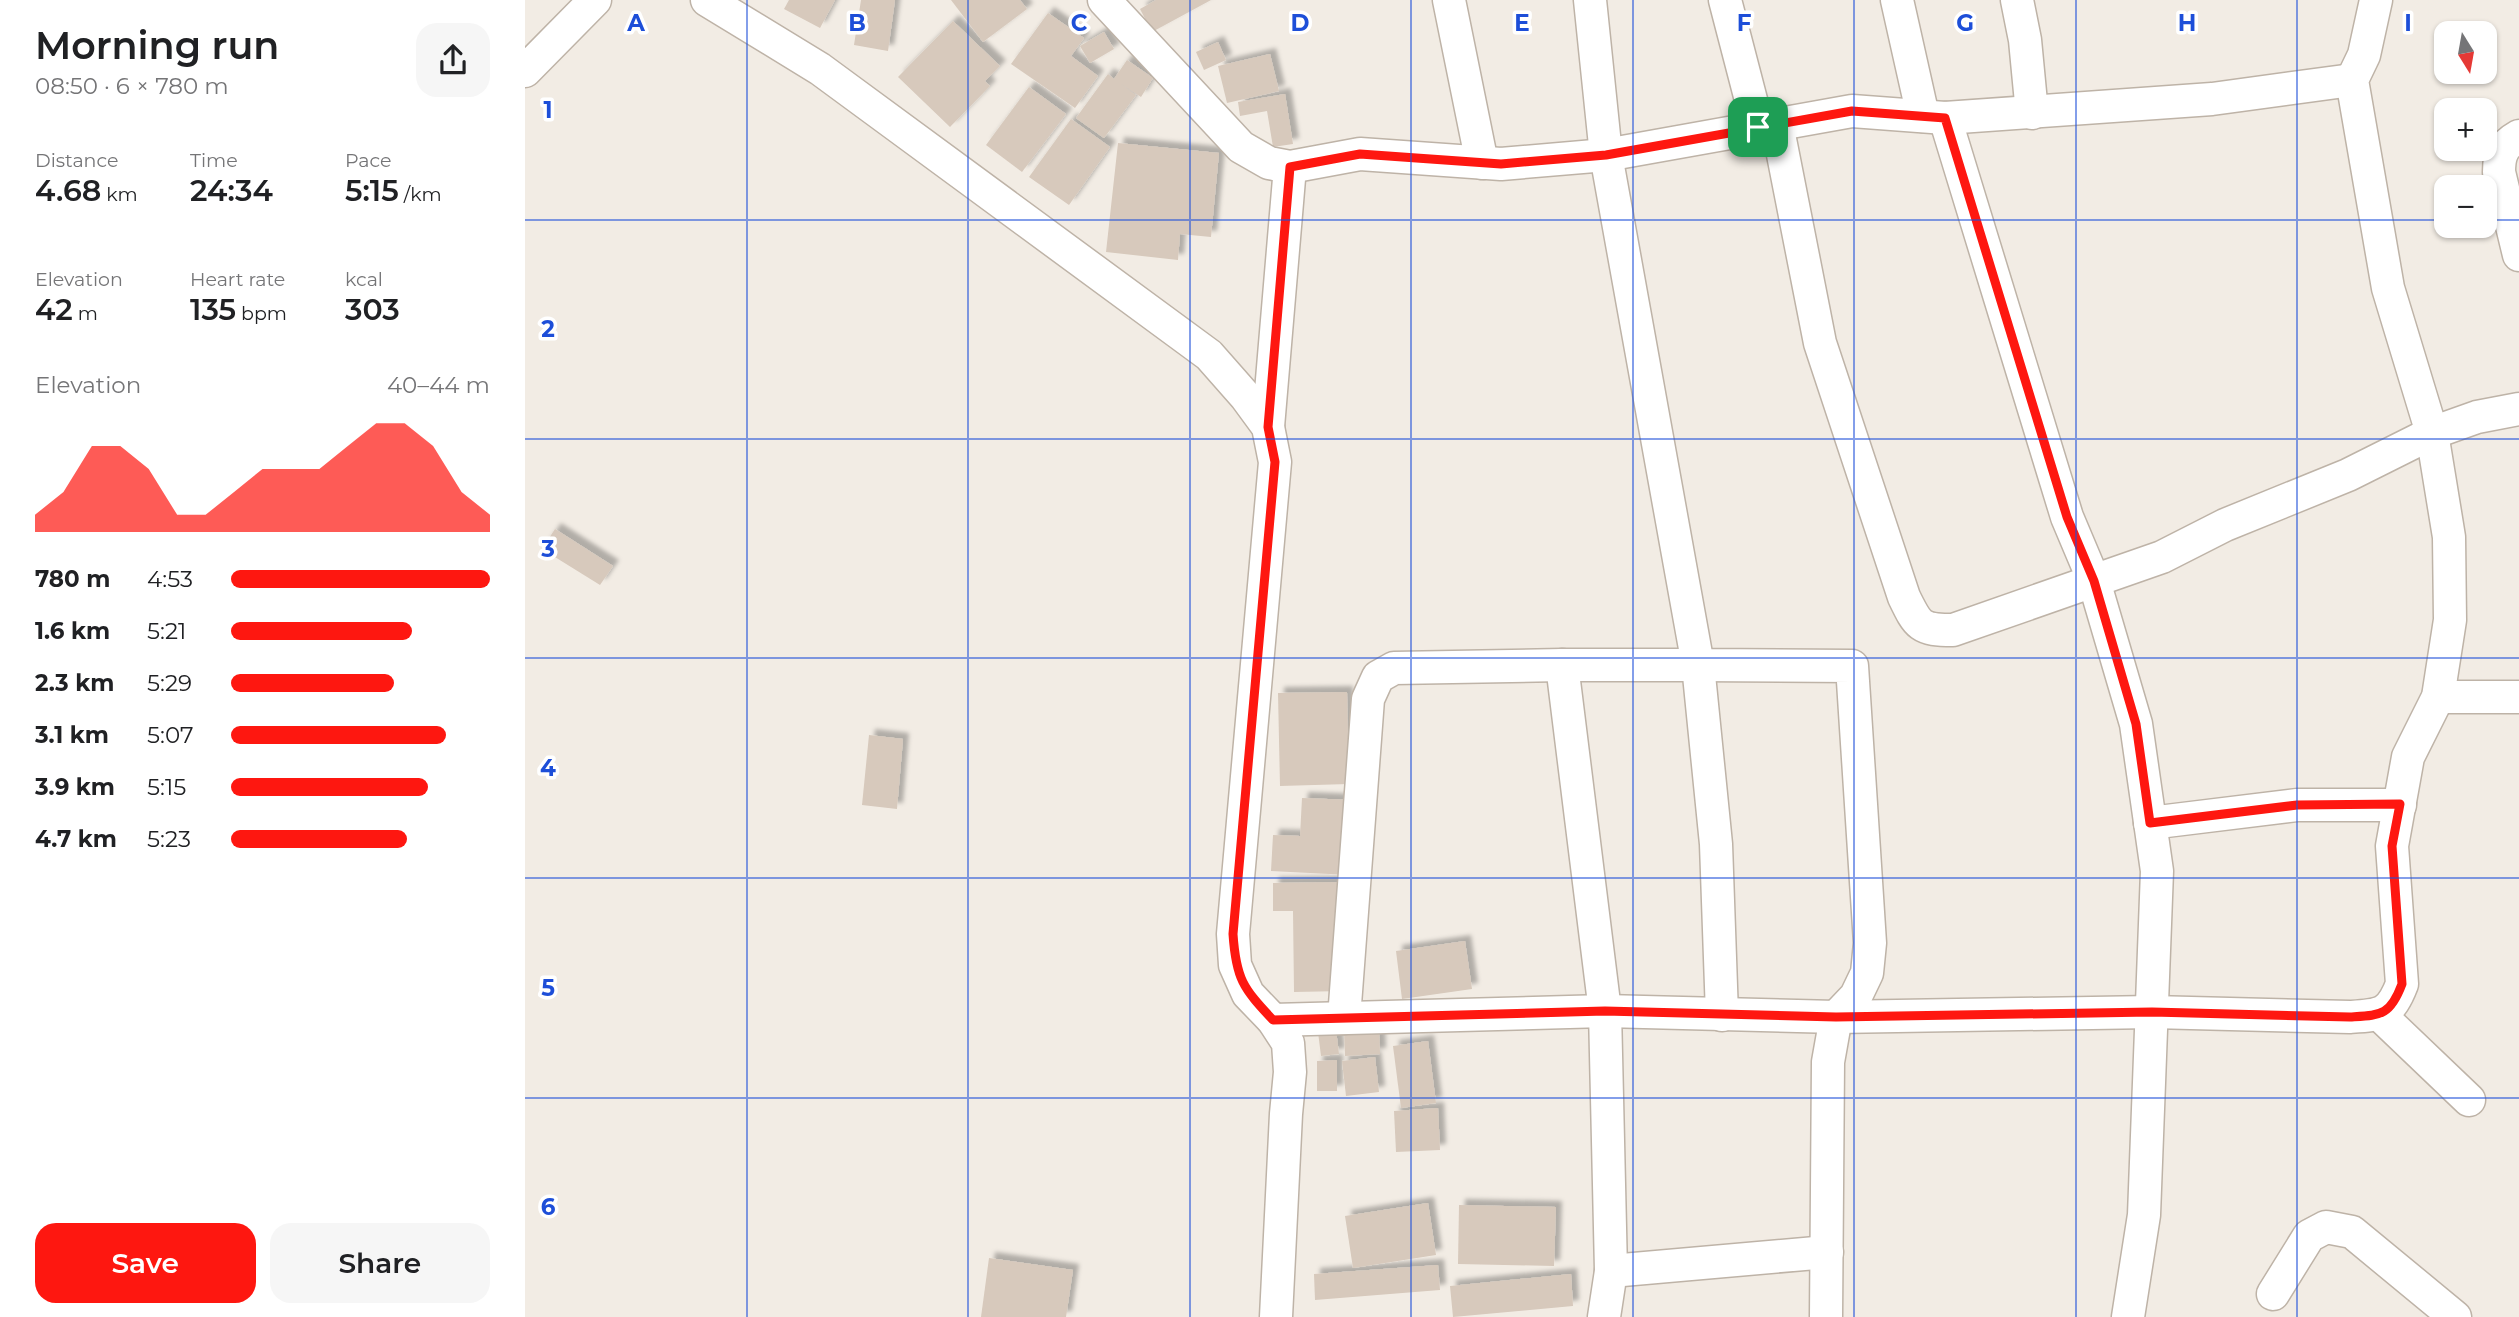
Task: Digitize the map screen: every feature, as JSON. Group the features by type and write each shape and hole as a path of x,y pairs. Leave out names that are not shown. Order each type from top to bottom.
{"street":[{"path":"525,71 595,0"},
{"path":"707,0 743,9 820,69 1209,355 1268,427"},
{"path":"1104,0 1241,147 1269,163 1290,167 1360,154 1501,164 1606,155 1852,111 1934,117 2032,113 2212,99 2352,80"},
{"path":"1449,0 1482,163"},
{"path":"1590,0 1606,155 1698,664 1716,845 1722,1015"},
{"path":"1724,0 1767,126 1820,342 1904,597 1914,617 1930,630 1953,630 2162,557 2225,525 2349,475 2432,433 2477,417 2519,410"},
{"path":"1897,0 2067,517 2094,581 2136,724 2157,871 2144,1215 2128,1317"},
{"path":"2017,0 2025,40 2032,113"},
{"path":"1273,1020 1605,1011 1836,1017 2152,1012 2350,1017 2380,1015 2396,1001 2402,984 2392,846 2408,757 2438,697 2450,620 2449,537 2432,433 2388,288 2352,80 2364,55 2376,0"},
{"path":"2519,136 2503,148 2499,158 2499,172 2519,255"},
{"path":"1276,1317 1290,1072 1287,1043 1273,1020 1248,993 1235,965 1233,934 1275,462 1268,427 1290,167"},
{"path":"1344,1018 1368,699 1378,677 1394,668 1698,664 1852,666 1870,943 1867,974 1856,996 1836,1017 1828,1062 1826,1317"},
{"path":"1562,665 1605,1011 1611,1270 1604,1317"},
{"path":"2438,697 2519,697"},
{"path":"2150,823 2297,805 2400,804"},
{"path":"2380,1015 2469,1100"},
{"path":"2273,1294 2309,1236 2326,1227 2352,1232 2455,1317"},
{"path":"1611,1270 1827,1252"}],"building":[{"path":"789,0 835,0 820,28 784,9"},
{"path":"861,0 895,0 888,51 854,45"},
{"path":"951,0 1020,0 1027,9 983,42"},
{"path":"1156,0 1211,0 1152,32 1140,9"},
{"path":"1048,13 1084,38 1071,56 1098,76 1075,108 1011,64"},
{"path":"953,21 1000,66 985,81 990,86 950,127 898,77"},
{"path":"1104,32 1114,49 1090,63 1080,46"},
{"path":"1218,42 1226,60 1204,70 1196,52"},
{"path":"1270,54 1279,91 1227,103 1218,66"},
{"path":"1127,60 1153,78 1141,97 1121,84 1136,95 1104,138 1076,118 1108,74 1114,79"},
{"path":"1029,87 1066,114 1022,172 986,145"},
{"path":"1285,94 1293,144 1273,147 1267,111 1240,116 1238,102"},
{"path":"1071,119 1110,147 1069,205 1029,177"},
{"path":"1118,143 1219,153 1211,237 1180,234 1178,260 1106,252"},
{"path":"555,529 613,566 600,585 542,549"},
{"path":"1347,692 1349,784 1280,786 1278,693"},
{"path":"869,735 903,739 897,809 862,805"},
{"path":"1302,798 1353,800 1349,875 1271,871 1273,835 1300,836"},
{"path":"1343,882 1344,991 1294,992 1293,911 1273,911 1273,883"},
{"path":"1465,941 1472,989 1402,999 1396,951"},
{"path":"1379,1027 1380,1054 1345,1056 1344,1029"},
{"path":"1336,1030 1339,1054 1321,1056 1318,1032"},
{"path":"1428,1041 1436,1103 1401,1108 1393,1046"},
{"path":"1375,1057 1379,1092 1346,1096 1342,1061"},
{"path":"1337,1060 1337,1091 1317,1091 1317,1061"},
{"path":"1438,1108 1440,1150 1396,1152 1394,1111"},
{"path":"1428,1203 1436,1255 1353,1268 1345,1216"},
{"path":"1459,1205 1556,1207 1554,1266 1458,1264"},
{"path":"989,1258 1073,1270 1066,1317 981,1317"},
{"path":"1438,1265 1440,1290 1315,1300 1314,1274"},
{"path":"1571,1274 1573,1306 1453,1317 1450,1286"}],"route":[{"path":"1852,111 1945,118 2067,517 2094,581 2136,724 2150,823 2297,805 2400,804 2392,846 2402,984 2396,1001 2380,1015 2350,1017 2152,1012 1836,1017 1605,1011 1273,1020 1248,993 1235,965 1233,934 1275,462 1268,427 1290,167 1360,154 1501,164 1606,155 1758,127 1852,111"}]}
